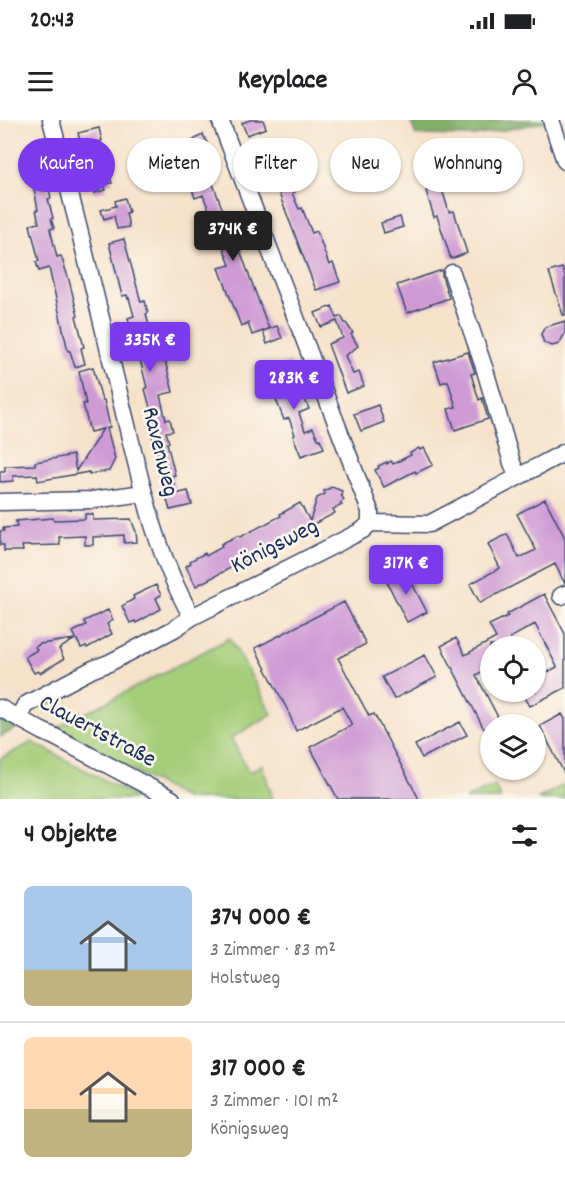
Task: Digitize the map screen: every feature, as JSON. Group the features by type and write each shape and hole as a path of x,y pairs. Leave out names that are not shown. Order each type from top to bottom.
{"street":[{"name":"Ravenweg","path":"51,120 144,493 161,550 192,616"},
{"path":"220,120 370,511 370,523 429,524 565,452"},
{"path":"551,120 563,150"},
{"path":"452,273 518,477"},
{"path":"0,502 92,500 144,493"},
{"name":"Königsweg","path":"19,717 26,705 174,629 192,616 363,530 370,523"},
{"name":"Clauertstraße","path":"0,708 172,799"},
{"path":"19,717 24,725 24,735"}],"green space":[{"path":"410,120 545,120 545,122 475,136 416,135"},
{"path":"230,638 272,714 231,738 249,772 262,765 273,799 187,799 55,729"},
{"path":"0,719 17,728 0,737"},
{"path":"32,742 140,799 0,799 0,759"},
{"path":"565,784 565,799 537,799"},
{"path":"495,785 501,799 465,799"}],"building":[{"path":"250,120 263,120 266,128 247,135 242,123"},
{"path":"99,128 101,138 79,138 78,133"},
{"path":"35,192 50,192 51,198 48,199 54,228 50,229 57,257 61,256 69,280 84,347 81,348 85,364 75,367 70,351 68,351 49,268 39,271 36,262 39,261 30,225 39,223 36,210 38,210"},
{"path":"193,192 216,192 269,329 252,335 248,323 241,326 219,268 230,265 203,195 195,198"},
{"path":"278,192 295,192 292,193 299,209 302,208 312,233 317,231 329,265 333,263 340,282 316,290"},
{"path":"426,192 443,192 449,212 454,211 467,253 451,259 437,216 434,217"},
{"path":"125,198 129,212 126,213 129,227 117,229 114,216 104,219 101,210 116,206 115,201"},
{"path":"400,217 403,227 384,233 381,223"},
{"path":"124,239 141,302 145,301 154,346 161,345 173,392 160,395 166,420 170,419 173,431 166,432 175,475 172,476 176,494 188,491 192,505 170,510 155,458 158,457 149,424 154,423 145,389 147,388 128,318 134,316 129,298 127,295 122,296 109,243"},
{"path":"562,268 565,276 565,315 563,315 549,272"},
{"path":"442,270 449,298 407,313 397,285"},
{"path":"332,306 337,318 341,316 353,333 351,334 358,346 345,356 353,374 359,372 364,386 346,393 328,344 343,338 337,321 321,327 315,313"},
{"path":"565,321 565,333 559,344 552,346 544,343 541,334 545,327"},
{"path":"277,326 282,338 267,344 263,331"},
{"path":"468,352 475,373 471,374 479,400 482,398 488,419 455,430 448,409 456,407 448,381 441,383 434,362"},
{"path":"290,362 297,380 285,385 292,402 304,397 309,409 299,413 305,431 313,428 324,448 301,456 289,418 284,420 275,397 280,395 270,369"},
{"path":"93,367 102,400 104,400 110,427 107,428 115,459 109,471 38,481 37,475 13,476 13,481 0,482 0,471 5,471 5,466 35,465 35,462 73,455 76,471 103,429 90,432 83,404 86,404 79,371"},
{"path":"378,405 384,422 361,431 354,414"},
{"path":"419,448 420,450 424,448 433,465 416,473 415,471 384,487 375,470 379,468 378,466 391,461 393,464"},
{"path":"332,487 342,491 341,495 344,500 340,503 342,505 333,509 335,513 196,586 186,566 191,563 190,561 205,553 206,556 222,547 221,544 281,516 280,514 300,503 310,521 317,498"},
{"path":"545,499 565,538 565,584 555,564 480,603 470,584 500,568 488,544 507,534 519,558 536,550 517,514"},
{"path":"85,514 93,514 93,520 131,519 137,542 124,543 124,535 93,537 93,545 85,545 85,536 59,537 60,545 22,546 23,551 4,551 4,545 0,545 0,531 4,531 3,528 17,527 16,521 53,518 54,520 85,519"},
{"path":"405,570 427,612 407,622 386,580"},
{"path":"156,585 161,595 156,598 161,609 136,623 135,621 130,623 122,606 134,599 133,596"},
{"path":"544,594 565,634 565,688 546,698 546,673 557,667 546,646 546,636 541,636 535,624 514,636 495,636 489,625 508,616 507,614"},
{"path":"344,602 366,644 338,658 369,716 374,714 419,799 338,799 310,747 352,725 342,707 296,731 255,648"},
{"path":"108,610 113,620 107,624 112,634 87,648 86,646 81,648 73,632 86,625 84,621"},
{"path":"456,638 465,655 480,647 480,673 476,675 480,683 480,702 490,702 496,714 480,714 480,721 441,646"},
{"path":"75,639 59,649 64,659 40,673 38,671 34,673 25,657 37,650 35,647 40,644"},
{"path":"425,655 437,677 394,699 382,677"},
{"path":"562,714 565,719 565,775 546,738 546,723"},
{"path":"460,722 467,735 422,758 415,745"}]}
